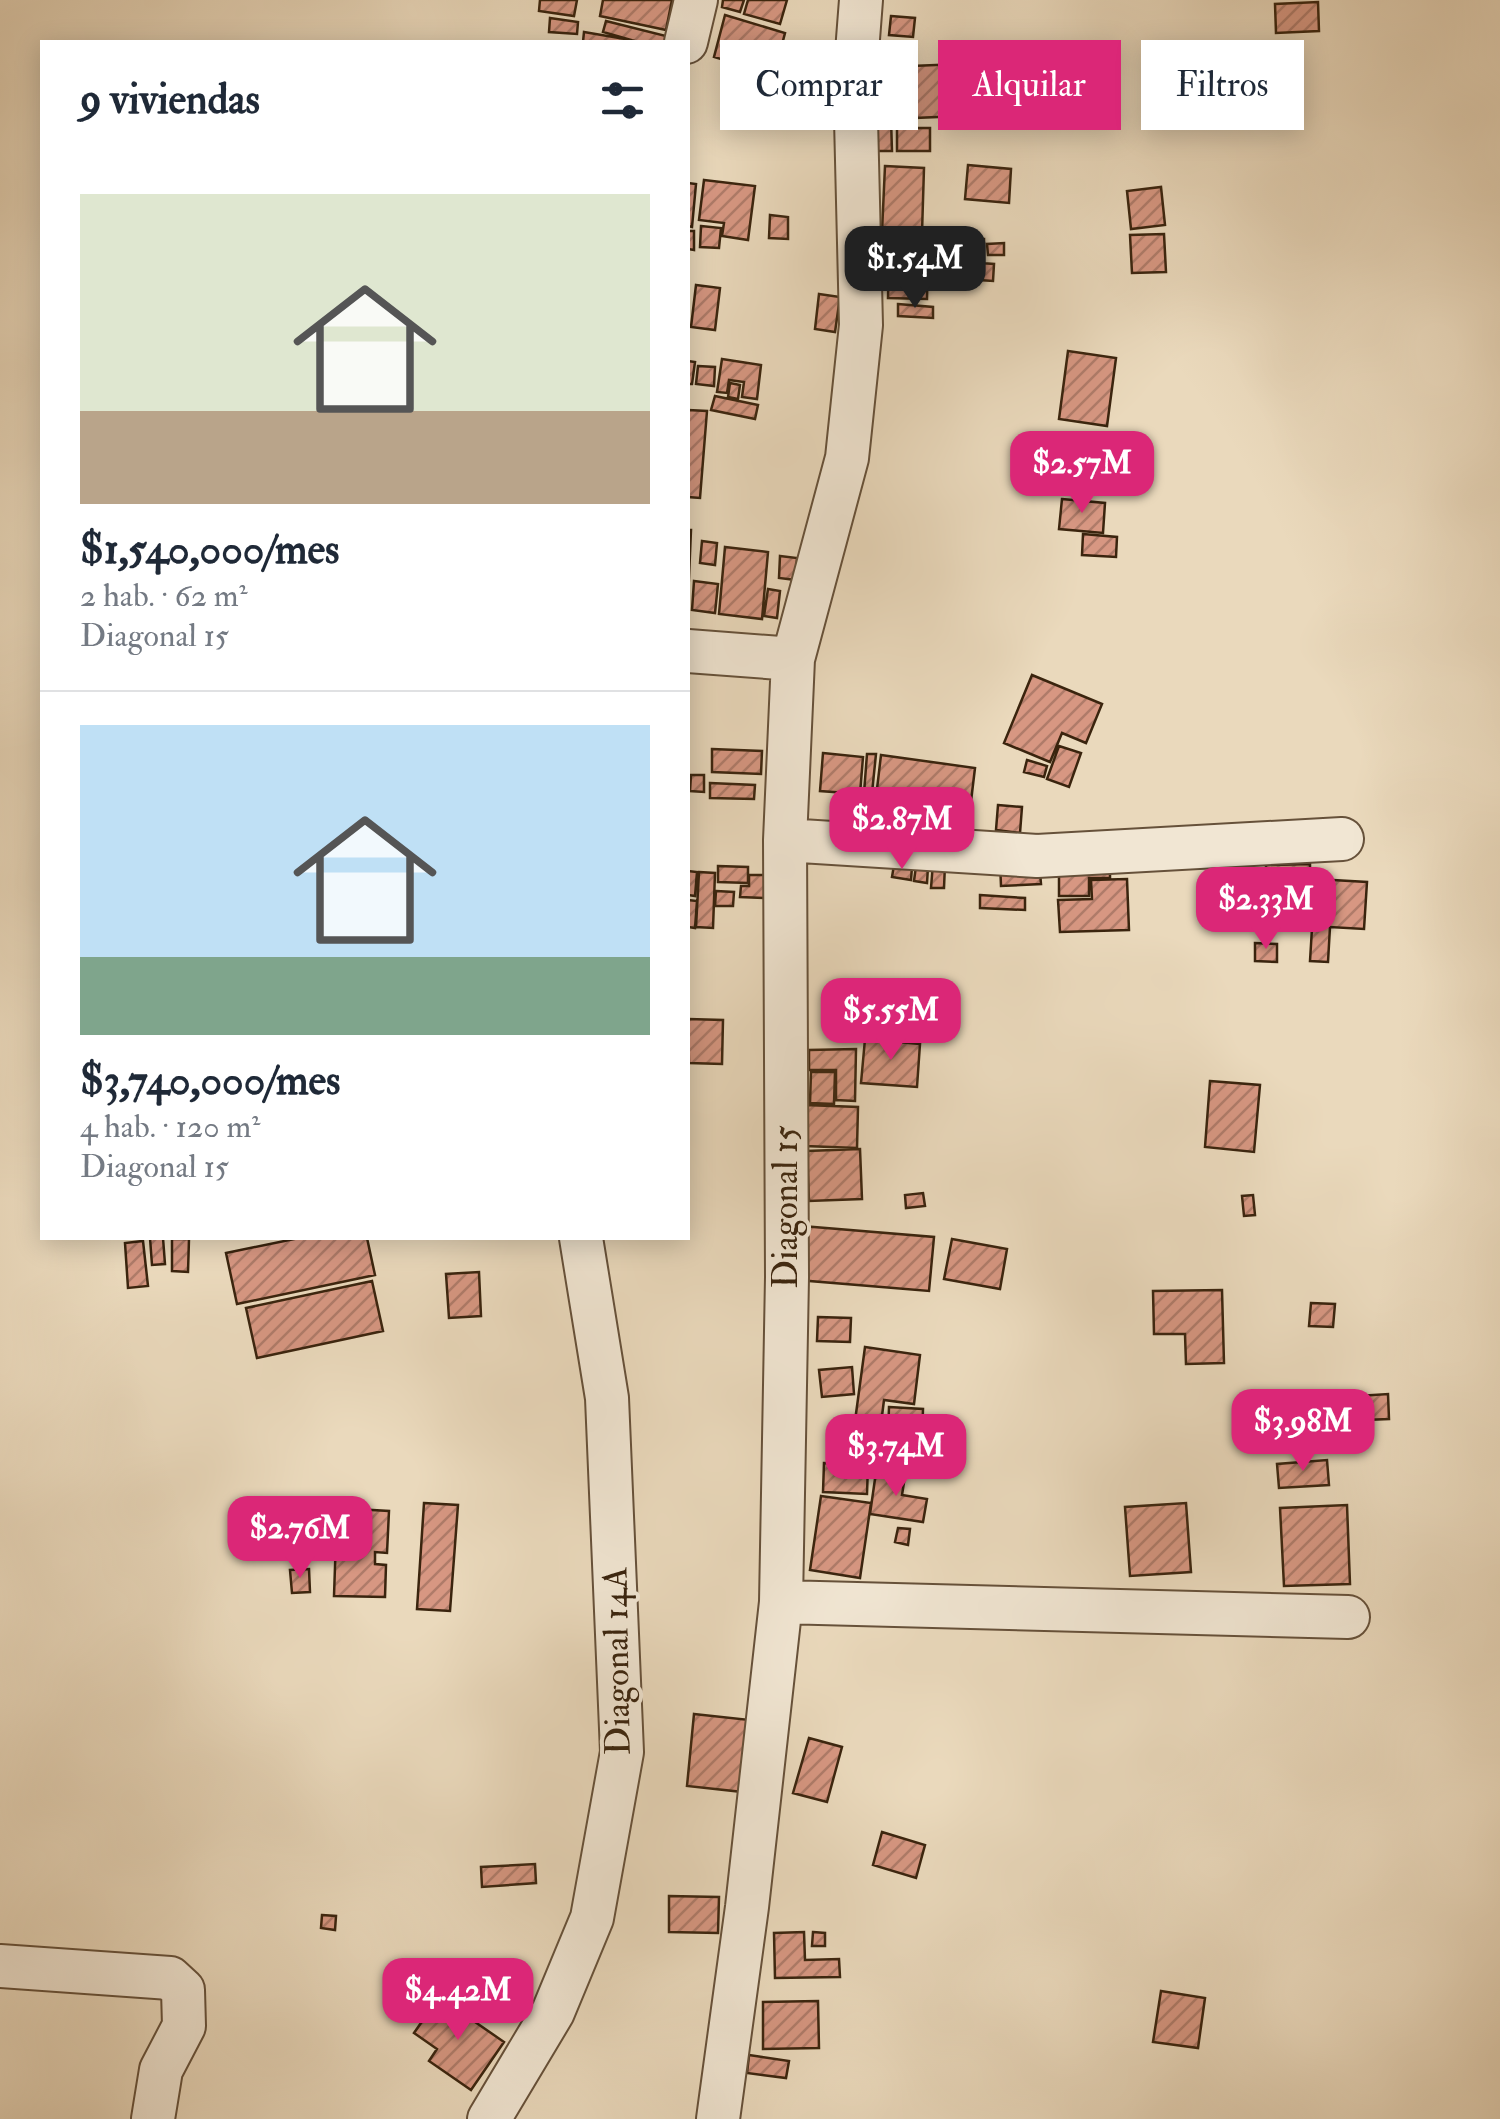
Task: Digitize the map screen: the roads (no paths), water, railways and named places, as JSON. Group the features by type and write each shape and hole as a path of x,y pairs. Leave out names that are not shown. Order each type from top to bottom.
{"street":[{"path":"686,40 696,0"},
{"name":"Diagonal 15","path":"718,2119 747,1906 781,1602 787,1276 785,840 793,658 847,458 862,325 855,78 861,0"},
{"path":"690,652 793,658"},
{"path":"785,840 1037,856 1342,840"},
{"name":"Diagonal 14A","path":"489,2119 553,2012 592,1918 622,1752 607,1398 582,1240"},
{"path":"781,1602 1348,1617"},
{"path":"0,1966 170,1978 183,1990 184,2026 161,2070 153,2119"}]}
